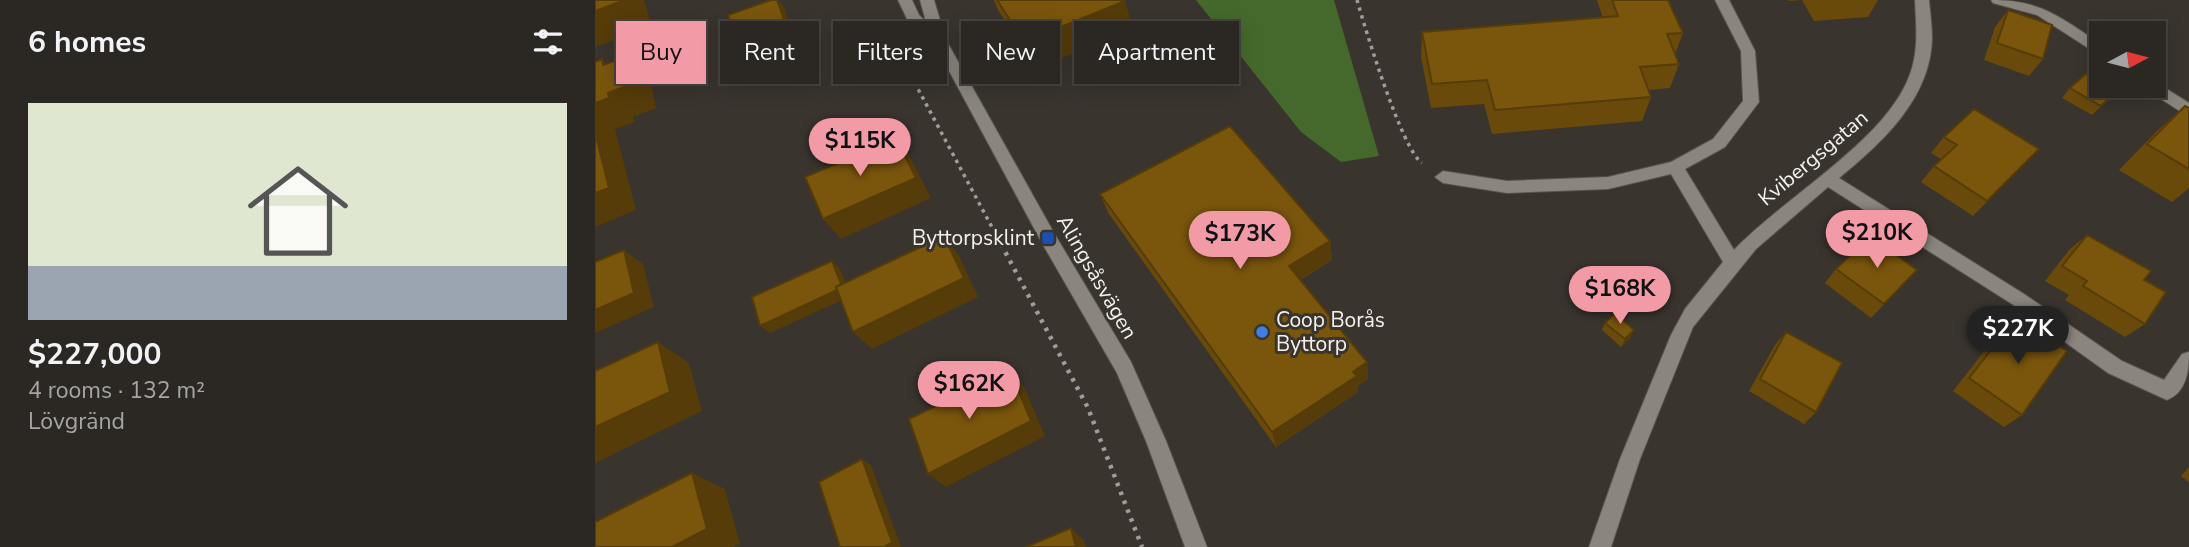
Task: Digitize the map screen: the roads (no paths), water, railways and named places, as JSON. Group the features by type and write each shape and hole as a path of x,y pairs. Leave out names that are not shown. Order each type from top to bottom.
{"street":[{"name":"Alingsåsvägen","path":"905,0 917,21"},
{"name":"Alingsåsvägen","path":"927,0 933,21"},
{"path":"940,0 943,21"},
{"path":"1443,177 1507,187 1608,183 1675,167 1719,143 1751,102 1748,51 1722,0"},
{"name":"Kvibergsgatan","path":"1599,547 1628,459 1689,317 1771,223 1879,137 1908,96 1924,60 1927,27 1922,0"},
{"path":"1998,0 2042,12 2089,43"},
{"name":"Alingsåsvägen","path":"947,55 1048,238 1124,368 1156,441 1196,547"},
{"path":"2167,96 2189,111"},
{"path":"1675,167 1733,264"},
{"path":"1828,179 2018,299 2115,367 2167,391 2189,360"}],"place":[{"name":"Byttorpsklint","path":"1048,238"},
{"name":"Coop Borås Byttorp","path":"1262,332"}]}
